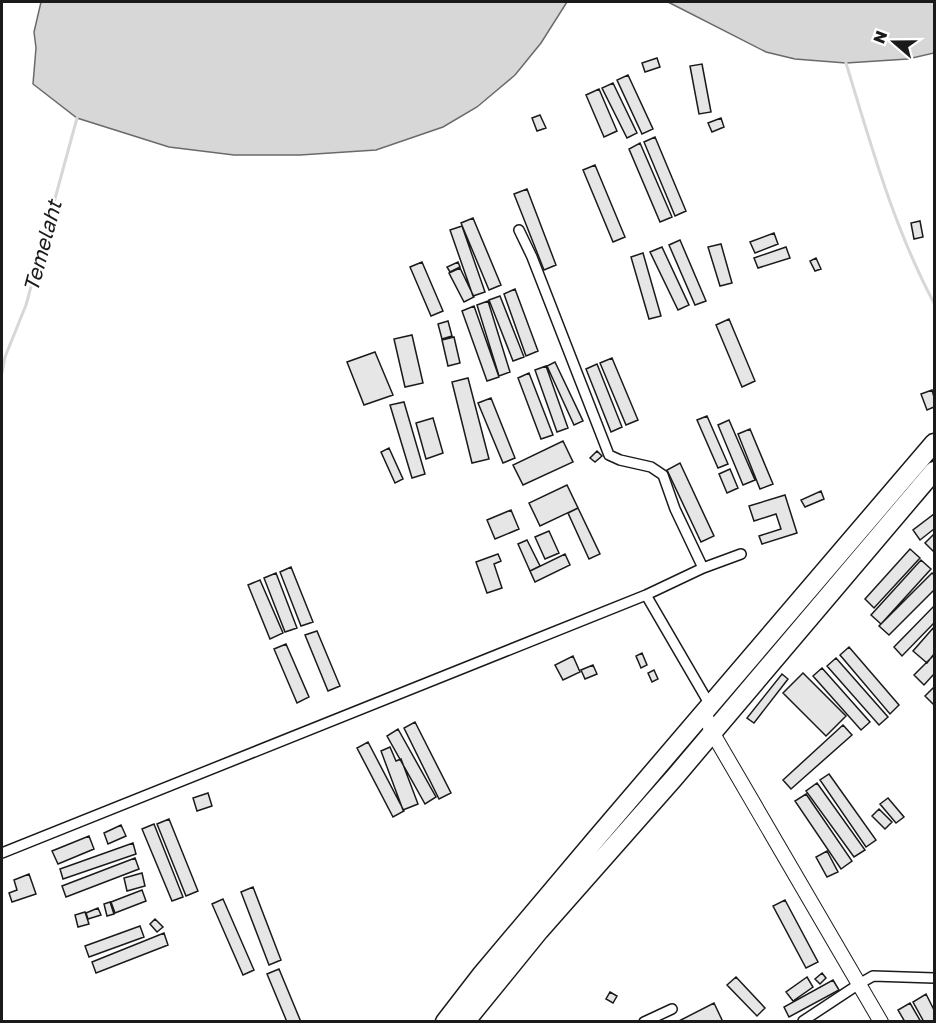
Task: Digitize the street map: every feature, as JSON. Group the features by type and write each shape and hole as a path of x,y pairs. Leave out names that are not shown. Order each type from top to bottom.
{"highway":[{"path":"445,1022 482,974 934,443"},
{"path":"465,1022 539,931 934,471"}],"main road":[{"path":"707,709 712,732 881,1022"}],"street":[{"path":"519,230 532,257 609,455 620,460 651,466 663,475 675,509 703,568"},
{"path":"2,853 646,596 703,568 741,554"},
{"path":"646,596 707,709"},
{"path":"803,1021 873,976 934,978"},
{"path":"644,1022 672,1009"}],"shaded area":[{"path":"41,2 567,2 541,43 515,75 477,107 443,127 376,150 300,155 234,155 169,147 77,118 33,84 36,48 34,32"},
{"path":"668,2 934,2 934,53 908,59 846,63 795,59 766,52"}],"building":[{"path":"657,58 660,67 645,72 642,63"},
{"path":"702,64 711,112 699,114 690,66"},
{"path":"628,75 653,129 642,134 617,80"},
{"path":"613,83 637,133 627,138 602,88"},
{"path":"599,89 617,131 604,137 586,95"},
{"path":"540,115 546,128 537,131 532,118"},
{"path":"721,118 724,127 712,132 708,123"},
{"path":"655,137 686,211 675,216 644,142"},
{"path":"640,143 672,217 660,222 629,149"},
{"path":"595,165 625,237 613,242 583,170"},
{"path":"527,189 556,265 544,270 514,194"},
{"path":"473,218 501,285 489,290 461,223"},
{"path":"920,221 923,237 914,239 911,223"},
{"path":"462,226 485,292 473,296 450,230"},
{"path":"774,233 778,244 755,253 750,242"},
{"path":"680,240 706,301 695,305 669,245"},
{"path":"721,244 732,283 720,286 708,247"},
{"path":"662,247 689,305 678,310 650,252"},
{"path":"786,247 790,258 758,268 754,258"},
{"path":"643,253 661,316 649,319 631,257"},
{"path":"816,258 821,269 815,271 810,261"},
{"path":"422,262 443,311 431,316 410,267"},
{"path":"458,262 460,267 450,272 447,267"},
{"path":"460,268 474,297 464,302 449,273"},
{"path":"515,289 538,351 526,356 504,294"},
{"path":"500,296 524,357 513,361 489,300"},
{"path":"488,301 510,372 499,376 477,305"},
{"path":"474,306 499,377 487,381 462,311"},
{"path":"729,319 755,381 742,387 716,325"},
{"path":"448,321 452,336 442,339 438,324"},
{"path":"412,335 423,383 405,387 394,339"},
{"path":"454,337 460,363 448,366 442,340"},
{"path":"375,352 393,395 364,405 347,362"},
{"path":"612,358 638,420 626,425 600,363"},
{"path":"555,362 583,421 574,425 547,366"},
{"path":"597,364 622,427 611,432 586,369"},
{"path":"546,366 568,428 557,432 535,370"},
{"path":"529,373 553,435 541,439 518,378"},
{"path":"468,378 489,459 472,463 452,382"},
{"path":"932,390 934,407 927,410 921,394"},
{"path":"491,398 515,458 503,463 478,403"},
{"path":"404,402 425,474 412,478 390,405"},
{"path":"707,416 728,464 718,468 697,420"},
{"path":"433,418 443,453 426,459 416,423"},
{"path":"729,420 755,480 743,485 718,425"},
{"path":"750,429 773,484 760,489 738,434"},
{"path":"563,441 573,462 523,485 513,465"},
{"path":"389,448 403,479 395,483 381,452"},
{"path":"597,451 602,456 595,462 590,458"},
{"path":"680,463 714,536 701,542 667,470"},
{"path":"730,469 738,488 727,493 719,474"},
{"path":"567,485 578,508 540,526 529,503"},
{"path":"821,491 824,499 805,507 801,500"},
{"path":"785,495 797,533 762,544 759,536 781,529 776,514 754,521 749,506"},
{"path":"578,508 600,554 589,559 568,513"},
{"path":"511,510 519,529 495,539 487,520"},
{"path":"934,514 934,529 920,540 913,530"},
{"path":"549,531 559,553 545,559 535,537"},
{"path":"934,534 934,550 933,551 925,543"},
{"path":"527,540 540,566 530,571 518,544"},
{"path":"910,549 920,558 874,608 865,599"},
{"path":"498,554 501,561 494,564 502,588 487,593 476,562"},
{"path":"565,554 570,565 535,582 530,571"},
{"path":"921,560 931,569 881,624 871,615"},
{"path":"291,567 313,622 301,626 280,572"},
{"path":"276,573 297,628 285,632 264,578"},
{"path":"932,573 934,590 889,635 879,626"},
{"path":"260,580 283,633 270,639 248,585"},
{"path":"934,606 934,623 902,656 894,647"},
{"path":"934,627 934,654 927,663 913,651"},
{"path":"317,631 340,686 328,691 305,635"},
{"path":"286,644 309,697 297,703 274,649"},
{"path":"849,647 899,705 890,714 840,655"},
{"path":"642,653 647,665 641,668 636,656"},
{"path":"934,655 934,674 924,685 914,675"},
{"path":"573,656 580,672 563,680 555,665"},
{"path":"836,658 888,717 879,725 827,666"},
{"path":"593,665 597,674 585,679 581,670"},
{"path":"822,668 870,722 861,730 813,676"},
{"path":"654,670 658,679 652,682 648,673"},
{"path":"803,673 846,716 826,736 783,693"},
{"path":"782,674 788,679 754,723 747,718"},
{"path":"934,687 934,705 925,696"},
{"path":"415,722 451,793 439,799 404,728"},
{"path":"843,725 852,735 791,789 783,780"},
{"path":"398,729 436,797 425,804 387,736"},
{"path":"368,742 404,811 393,817 357,748"},
{"path":"390,747 396,761 401,759 418,804 403,810 381,751"},
{"path":"829,774 876,840 866,847 820,780"},
{"path":"817,783 865,850 854,857 806,791"},
{"path":"208,793 212,806 197,811 193,798"},
{"path":"806,794 852,861 841,869 795,801"},
{"path":"888,798 904,817 896,823 880,804"},
{"path":"879,809 892,822 885,829 872,816"},
{"path":"169,819 198,891 186,896 157,824"},
{"path":"154,824 183,897 172,901 142,829"},
{"path":"121,825 126,836 108,844 104,833"},
{"path":"89,836 94,849 58,864 52,851"},
{"path":"133,843 136,854 63,879 60,869"},
{"path":"827,851 838,872 827,877 816,857"},
{"path":"135,858 139,869 66,897 62,886"},
{"path":"142,873 145,886 127,891 124,878"},
{"path":"29,874 36,894 12,902 9,893 17,890 14,880"},
{"path":"253,887 281,960 269,965 241,892"},
{"path":"142,890 146,901 115,913 111,902"},
{"path":"223,899 254,970 243,975 212,904"},
{"path":"785,900 818,962 806,968 773,906"},
{"path":"110,902 114,914 107,916 104,904"},
{"path":"98,908 101,915 88,919 86,913"},
{"path":"85,912 89,924 78,927 75,915"},
{"path":"155,919 163,927 157,932 150,924"},
{"path":"140,926 144,937 89,957 85,946"},
{"path":"164,933 168,945 96,973 92,962"},
{"path":"279,969 301,1022 287,1022 267,974"},
{"path":"822,973 826,978 820,984 815,979"},
{"path":"736,977 765,1008 757,1016 727,985"},
{"path":"807,977 813,987 793,1001 786,992"},
{"path":"833,980 839,990 789,1017 784,1007"},
{"path":"610,992 617,996 613,1003 606,999"},
{"path":"926,994 934,1010 934,1022 924,1022 913,1002"},
{"path":"714,1003 723,1022 677,1022"},
{"path":"910,1003 921,1022 905,1022 898,1010"}],"waterway":[{"path":"846,63 895,216 934,303"},
{"name":"Temelaht","path":"2,373 5,357 26,305 77,118"}]}
